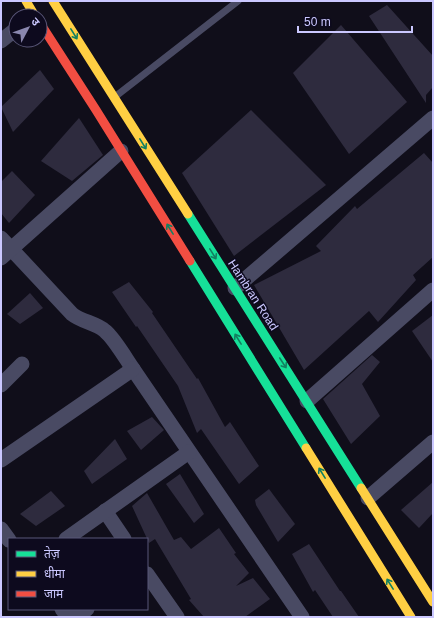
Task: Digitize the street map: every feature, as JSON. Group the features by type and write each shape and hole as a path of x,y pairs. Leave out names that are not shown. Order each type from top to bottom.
{"main road":[{"name":"Hambran Road","path":"53,1 433,602"},
{"path":"48,36 96,110 411,617"}],"street":[{"path":"96,110 114,98"},
{"path":"234,288 433,118"},
{"path":"121,151 4,248 72,314 80,320 106,332 133,369 302,617"},
{"path":"307,401 433,290"},
{"path":"1,385 22,364"},
{"path":"1,460 133,369"},
{"path":"368,498 433,442"},
{"path":"67,538 189,452"},
{"path":"105,511 123,538"},
{"path":"1,529 8,539"},
{"path":"148,575 177,617"},
{"path":"75,617 86,610"}],"lane":[{"path":"114,98 238,1"}],"building":[{"path":"387,5 433,56 433,87 426,95 426,103 369,16"},
{"path":"341,25 407,102 349,154 293,73"},
{"path":"40,70 54,89 13,132 1,107"},
{"path":"251,110 326,185 234,256 182,173"},
{"path":"79,118 103,155 72,181 41,161"},
{"path":"424,153 433,163 433,257 413,275 416,280 378,322 369,311 304,370 254,285 321,251 316,246 355,206 357,209"},
{"path":"12,171 35,195 9,223 1,213 1,182"},
{"path":"129,282 153,312 152,313 197,379 198,378 225,427 230,422 259,466 239,484 201,429 197,433 178,386 112,292"},
{"path":"30,293 43,308 20,324 7,314"},
{"path":"433,315 433,362 412,331"},
{"path":"372,355 380,362 362,384 380,416 351,444 323,399"},
{"path":"152,417 164,430 141,450 127,431"},
{"path":"115,439 127,459 92,484 84,471"},
{"path":"180,474 204,514 194,523 166,484"},
{"path":"433,482 433,513 419,528 401,510"},
{"path":"269,489 295,524 278,542 256,505 255,500"},
{"path":"51,491 65,506 36,526 20,514"},
{"path":"147,493 174,540 181,537 191,549 219,528 236,553 234,554 249,573 236,586 253,578 270,599 245,617 204,617 189,600 191,599 155,539 149,543 132,506"},
{"path":"309,544 359,617 333,617 315,590 313,592 292,554"}],"traffic: fast":[{"path":"188,214 361,488"},
{"path":"190,261 306,448"}],"traffic: slow":[{"path":"26,1 30,8"},
{"path":"53,1 188,214"},
{"path":"306,448 411,617"},
{"path":"361,488 433,602"}],"traffic: jam":[{"path":"48,35 190,261"}]}
